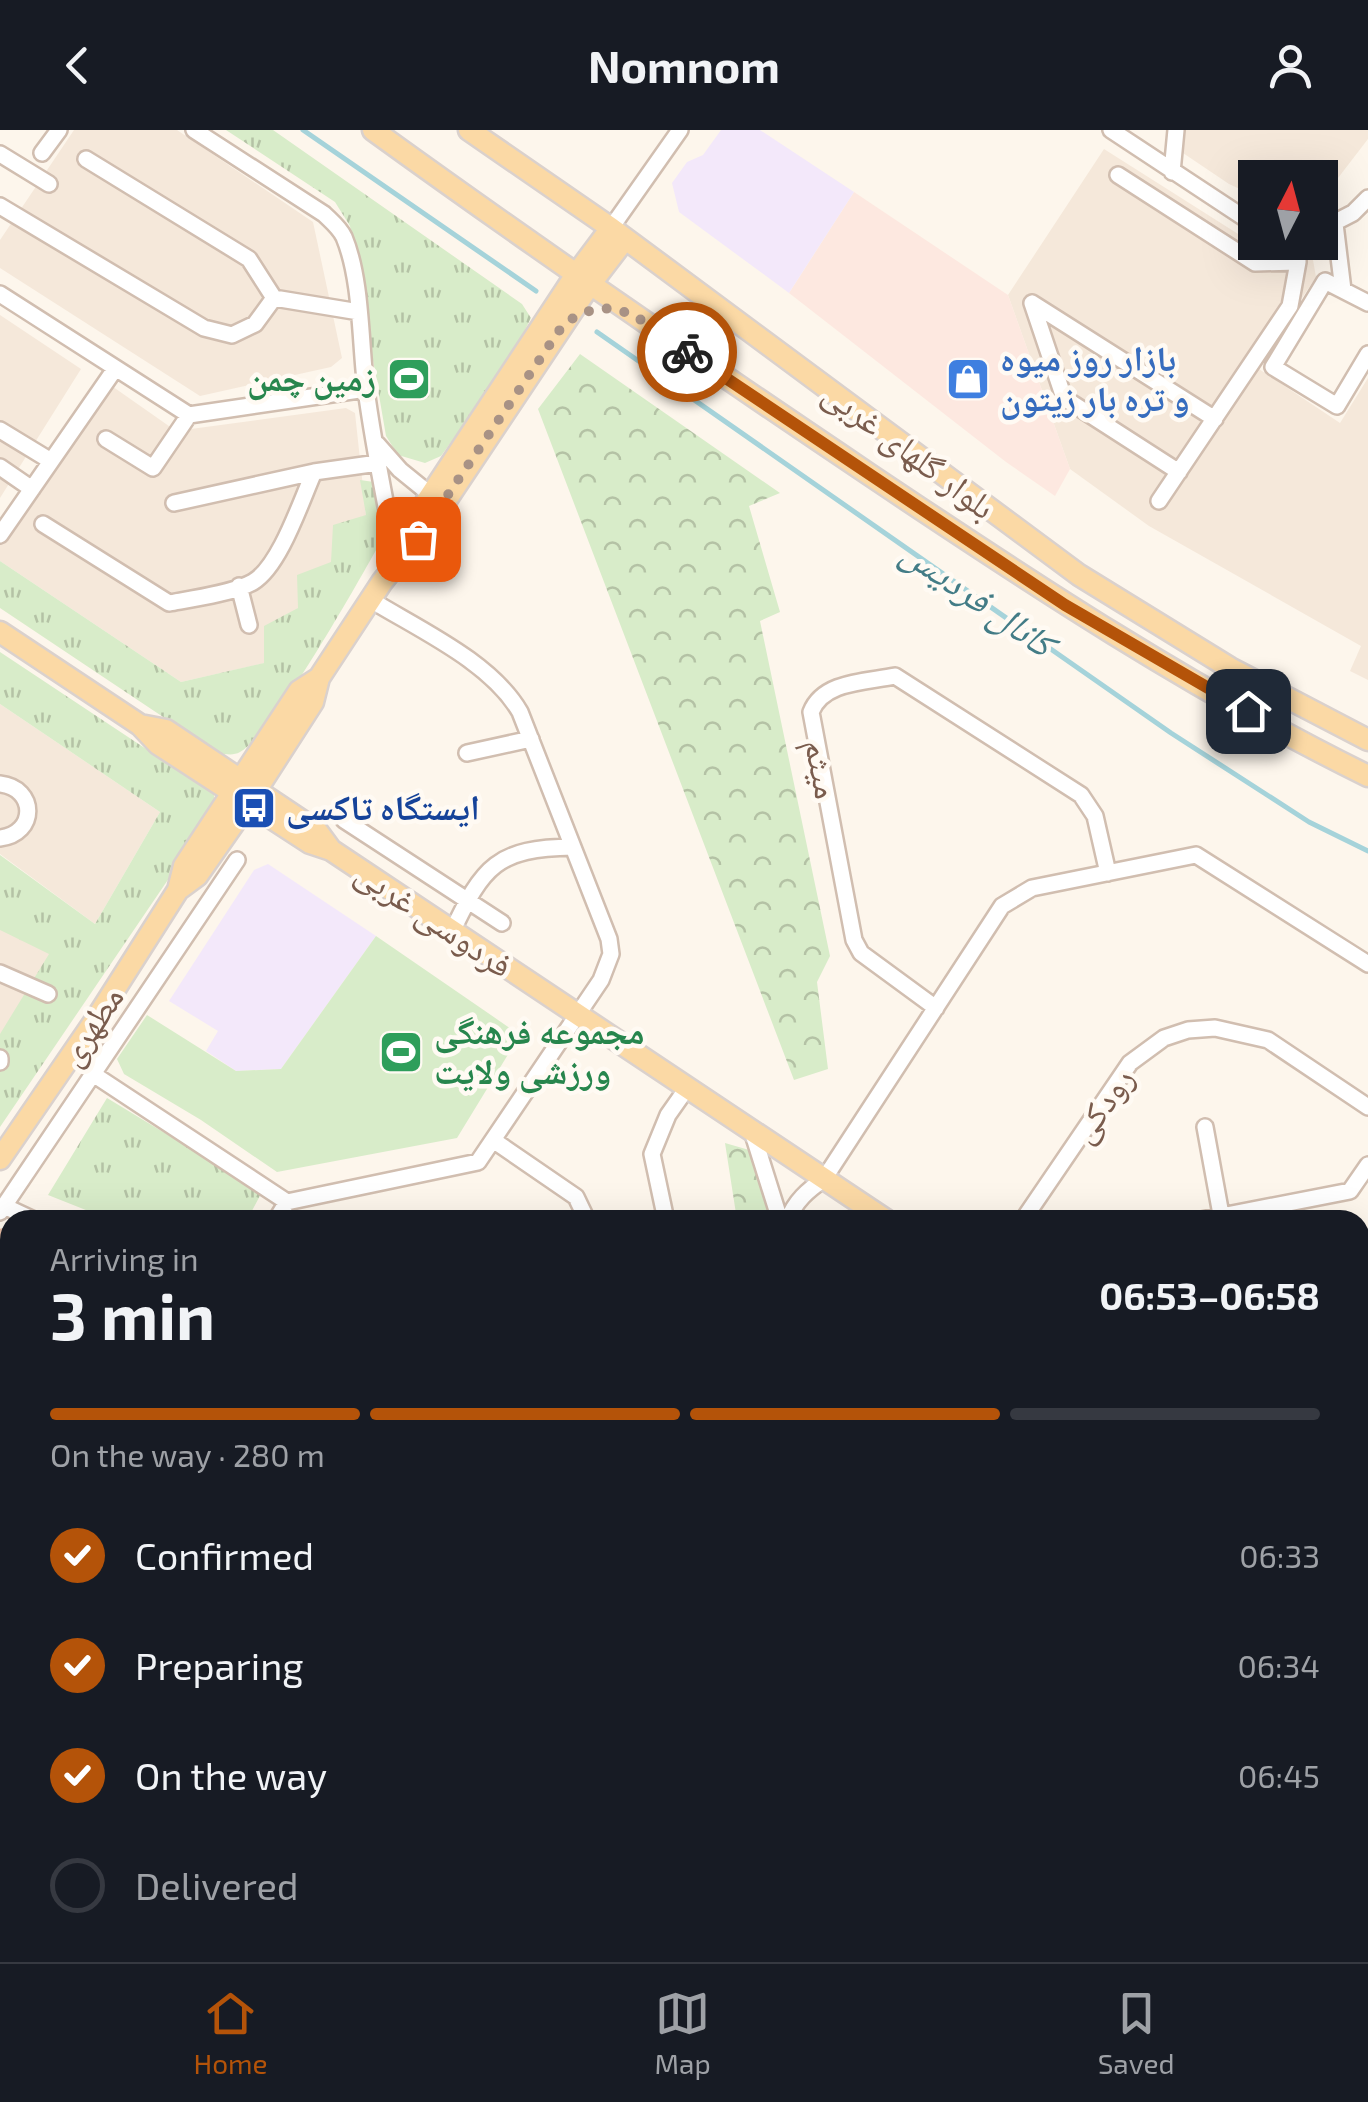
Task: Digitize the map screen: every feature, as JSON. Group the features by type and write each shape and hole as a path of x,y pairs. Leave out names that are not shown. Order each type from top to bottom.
{"main road":[{"name":"بلوار گلهای غربی","path":"372,130 582,281 1065,605 1214,693 1368,776"},
{"name":"بلوار گلهای غربی","path":"469,130 493,137 1079,575 1230,668 1368,740"},
{"name":"مطهری","path":"1,1157 178,890 197,876 244,792 313,702 319,678 399,553 563,325 582,281 618,233"},
{"path":"438,501 582,281"},
{"path":"563,325 591,309 623,309"},
{"name":"فردوسی غربی","path":"0,632 140,725 158,744 244,792 310,843 331,850 871,1210"}],"street":[{"path":"42,153 58,130"},
{"path":"194,130 324,214 339,228 359,312 378,463 399,553"},
{"path":"618,233 680,130"},
{"path":"1111,130 1238,214"},
{"path":"1172,172 1176,130"},
{"path":"0,154 49,184"},
{"path":"86,159 248,259 274,298 359,312"},
{"path":"1118,175 1255,264 1298,262 1290,306 1159,501"},
{"path":"1338,220 1368,198"},
{"path":"0,206 204,328 232,335 254,324 274,298"},
{"path":"1336,260 1343,290"},
{"path":"1368,303 1325,280 1273,367 1337,406 1368,354"},
{"path":"0,294 189,416 366,389"},
{"path":"1179,472 1064,398 1032,303 1214,420"},
{"path":"0,534 115,369"},
{"path":"106,439 153,468 189,416"},
{"path":"0,430 51,461"},
{"path":"375,441 400,470 438,501"},
{"path":"174,503 314,472 378,463"},
{"path":"0,467 32,488"},
{"path":"43,524 168,603 251,583 273,560 314,472"},
{"path":"238,586 250,625"},
{"path":"93,1074 287,1202 478,1162 601,980 612,954 609,939 509,693 377,591"},
{"name":"میثم","path":"936,1008 862,952 854,940 811,712 824,691 895,676 1081,795 1094,816 1108,872"},
{"path":"466,753 530,739"},
{"path":"0,784 10,785 24,795 29,812 21,830 0,838"},
{"path":"344,820 502,923"},
{"path":"452,932 485,873 502,858 540,848 573,847"},
{"path":"791,1210 809,1189 824,1179 1002,906 1032,888 1196,855 1368,964"},
{"path":"2,1209 237,860"},
{"path":"0,974 48,994"},
{"path":"93,1074 94,1022"},
{"name":"رودکی","path":"1030,1210 1130,1063 1164,1038 1188,1030 1216,1028 1268,1040 1368,1107"},
{"path":"664,1210 652,1154 668,1115 687,1088"},
{"path":"1206,1127 1221,1210"},
{"path":"752,1131 777,1210"},
{"path":"493,1140 576,1197 582,1210"},
{"path":"1260,1210 1350,1191 1368,1165"},
{"path":"282,1210 287,1202"}],"shaded area":[{"path":"74,130 177,130 313,222 342,358 331,367 200,396 0,268 0,240"},
{"path":"721,130 760,130 854,192 789,293 679,212 672,183 687,162 703,155"},
{"path":"1182,130 1368,130 1368,139 1338,178 1338,160 1238,160 1238,188 1180,151"},
{"path":"1104,149 1238,234 1238,260 1313,260 1316,277 1256,367 1340,423 1368,378 1368,680 1350,671 1361,646 1149,526 1070,469 1008,295"},
{"name":"بازار روز میوه و تره بار زیتون","path":"854,192 1008,295 1070,469 1055,496 789,293"},
{"path":"0,315 81,369 0,498"},
{"path":"99,377 176,431 346,408 355,413 366,515 298,608 265,663 181,682 0,561 0,526"},
{"path":"0,704 160,812 95,924 0,854"},
{"path":"268,864 376,936 281,1069 236,1071 206,1051 218,1031 169,1001 254,870"},
{"path":"0,893 79,937 0,1064"}],"green space":[{"path":"226,130 273,130 522,304 531,318 509,362 441,456 425,463 398,455 386,436 350,226 335,202"},
{"path":"580,354 780,493 749,506 780,612 760,621 830,956 817,982 828,1069 794,1080 538,409"},
{"path":"360,480 374,482 383,538 294,687 255,739 237,753 217,753 0,608 0,561 181,682 264,663 264,626 298,608 297,575 331,562 333,525 366,515"},
{"path":"0,652 214,794 214,812 0,1127 0,1034 49,954 0,930 0,855 95,924 160,812 0,704"},
{"name":"مجموعه فرهنگی ورزشی ولایت","path":"376,936 520,1035 457,1138 277,1172 124,1074 117,1059 147,1015 236,1071 281,1069"},
{"path":"107,1098 262,1192 252,1210 86,1210 48,1195"},
{"path":"725,1143 756,1152 775,1210 735,1210"}],"waterway":[{"name":"کانال فردیس","path":"303,130 536,291"},
{"name":"کانال فردیس","path":"597,332 1171,733 1309,822 1368,851"}],"way so far":[{"path":"418,539 563,325 591,309 623,309 687,352"}],"place":[{"name":"زمین چمن","path":"409,379"},
{"name":"بازار روز میوه و تره بار زیتون","path":"968,379"},
{"name":"ایستگاه تاکسی","path":"254,808"},
{"name":"مجموعه فرهنگی ورزشی ولایت","path":"401,1052"}],"route":[{"path":"687,352 1065,605 1248,711"}]}
